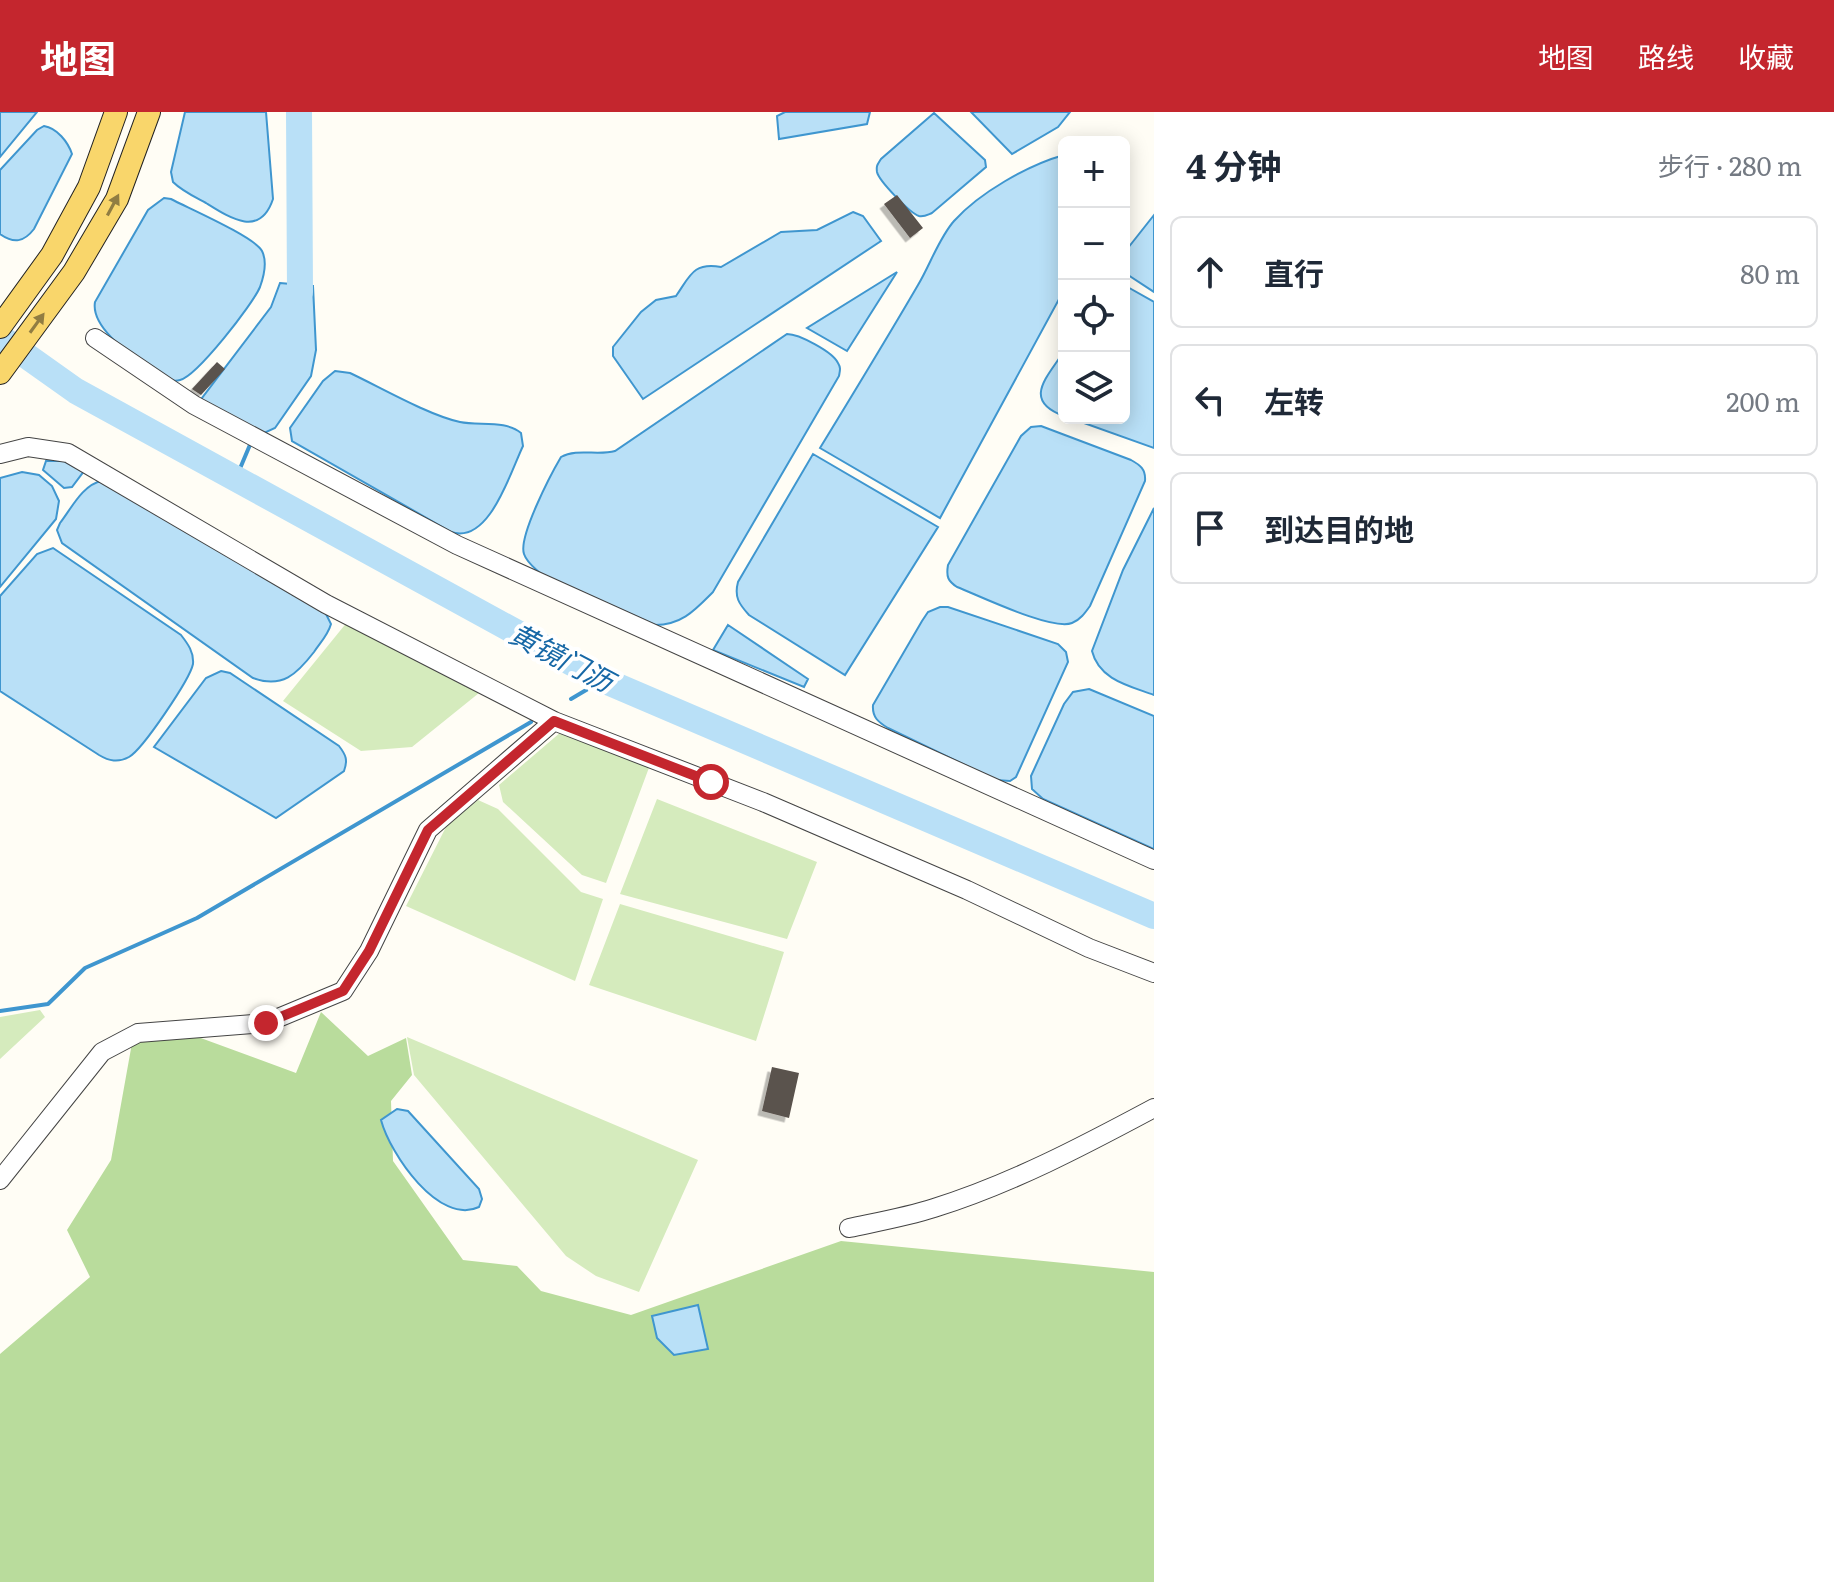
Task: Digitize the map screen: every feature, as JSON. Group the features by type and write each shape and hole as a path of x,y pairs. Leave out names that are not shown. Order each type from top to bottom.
{"main road":[{"path":"0,327 52,255 89,187 116,112"},
{"path":"0,373 74,272 117,199 149,112"}],"lane":[{"path":"95,338 194,405 457,545 1154,860"},
{"path":"0,454 28,447 68,453 326,604 554,721 763,802 967,890 1089,948 1154,973"},
{"path":"0,1180 102,1052 138,1033 266,1023 343,991 369,951 428,830 554,721"},
{"path":"849,1228 906,1217 977,1193 1065,1155 1154,1108"}],"green space":[{"path":"348,621 479,693 412,747 361,751 283,701"},
{"path":"561,732 650,765 606,883 582,875 503,802 499,785"},
{"path":"657,799 817,862 787,939 620,894"},
{"path":"478,800 498,809 581,892 603,899 575,981 406,906 447,825"},
{"path":"620,904 784,952 756,1041 589,985"},
{"path":"40,1010 45,1017 0,1059 0,1017"},
{"path":"321,1012 368,1056 406,1038 412,1075 391,1101 393,1161 463,1260 517,1266 541,1291 631,1315 841,1241 1154,1272 1154,1582 0,1582 0,1354 90,1277 67,1230 111,1160 132,1043 198,1037 296,1073"},
{"path":"407,1037 698,1160 639,1292 596,1276 566,1256 414,1075"}],"water":[{"path":"0,112 37,112 0,157"},
{"path":"185,112 266,112 273,199 260,218 252,221 234,219 173,182 171,172"},
{"path":"785,112 870,112 867,124 779,139 777,116"},
{"path":"971,112 1070,112 1058,127 1012,154"},
{"path":"934,113 985,160 986,167 932,213 919,216 889,189 877,168 881,159"},
{"path":"44,126 61,136 72,154 34,229 23,239 10,239 0,234 0,170"},
{"path":"1058,157 1058,301 940,518 820,448 954,221 977,200 1035,166"},
{"path":"164,198 247,238 262,251 264,259 260,287 247,308 199,366 176,381 162,378 108,334 100,324 95,302 148,210"},
{"path":"853,212 863,216 881,241 643,399 613,356 613,347 641,312 656,300 676,296 698,269 721,267 781,232 817,230"},
{"path":"1154,215 1154,292 1130,276 1130,245"},
{"path":"897,272 847,351 807,328"},
{"path":"280,283 313,286 316,350 311,376 275,428 262,434 199,402 271,307"},
{"path":"1130,288 1154,302 1154,448 1087,424 1130,424"},
{"path":"787,334 807,340 830,354 839,365 839,376 713,592 694,610 673,622 655,625 541,574 529,563 523,546 526,534 536,506 561,457 574,453 615,451"},
{"path":"1058,360 1058,413 1044,403 1041,395 1046,379"},
{"path":"335,371 350,373 447,418 508,426 521,433 523,446 505,489 487,518 464,533 451,532 292,441 290,428 323,381"},
{"path":"1041,426 1131,460 1142,468 1145,477 1090,606 1072,623 1049,622 1016,611 957,587 948,576 948,565 1021,436 1031,427"},
{"path":"813,454 938,527 845,675 749,615 737,596 738,582"},
{"path":"46,461 64,461 84,471 72,487 64,488 43,470"},
{"path":"22,472 39,475 52,486 59,501 56,519 0,587 0,478"},
{"path":"102,481 325,612 330,628 308,660 295,673 281,680 272,682 253,678 62,543 57,530 60,523 83,492"},
{"path":"1154,508 1154,695 1108,675 1101,669 1092,651 1123,570"},
{"path":"53,548 181,635 191,652 193,664 175,698 155,728 125,759 103,757 0,691 0,596 37,554"},
{"path":"940,607 1058,644 1066,652 1068,662 1016,777 1010,781 996,780 888,728 875,716 873,705 922,621 928,612"},
{"path":"728,625 808,679 804,687 713,650"},
{"path":"221,671 230,673 339,746 346,758 344,771 276,818 154,747 206,678"},
{"path":"1089,689 1154,716 1154,849 1043,799 1032,789 1031,776 1064,704 1073,692"},
{"path":"397,1109 408,1111 479,1189 482,1199 479,1207 464,1210 448,1206 418,1183 394,1151 381,1120"},
{"path":"698,1305 708,1349 674,1355 657,1338 652,1316"}],"building":[{"path":"897,195 923,228 910,238 884,204"},
{"path":"217,362 225,369 201,395 192,389"},
{"path":"772,1067 799,1073 789,1118 762,1111"}],"waterway":[{"path":"299,112 300,292"},
{"name":"黄镜门沥","path":"0,337 76,391 603,680 1154,916"},
{"path":"236,478 252,440"},
{"path":"571,699 603,680"},
{"path":"0,1011 48,1004 85,968 197,918 531,722"}],"route":[{"path":"266,1023 343,991 369,951 398,886 428,830 554,721 711,782"}]}
